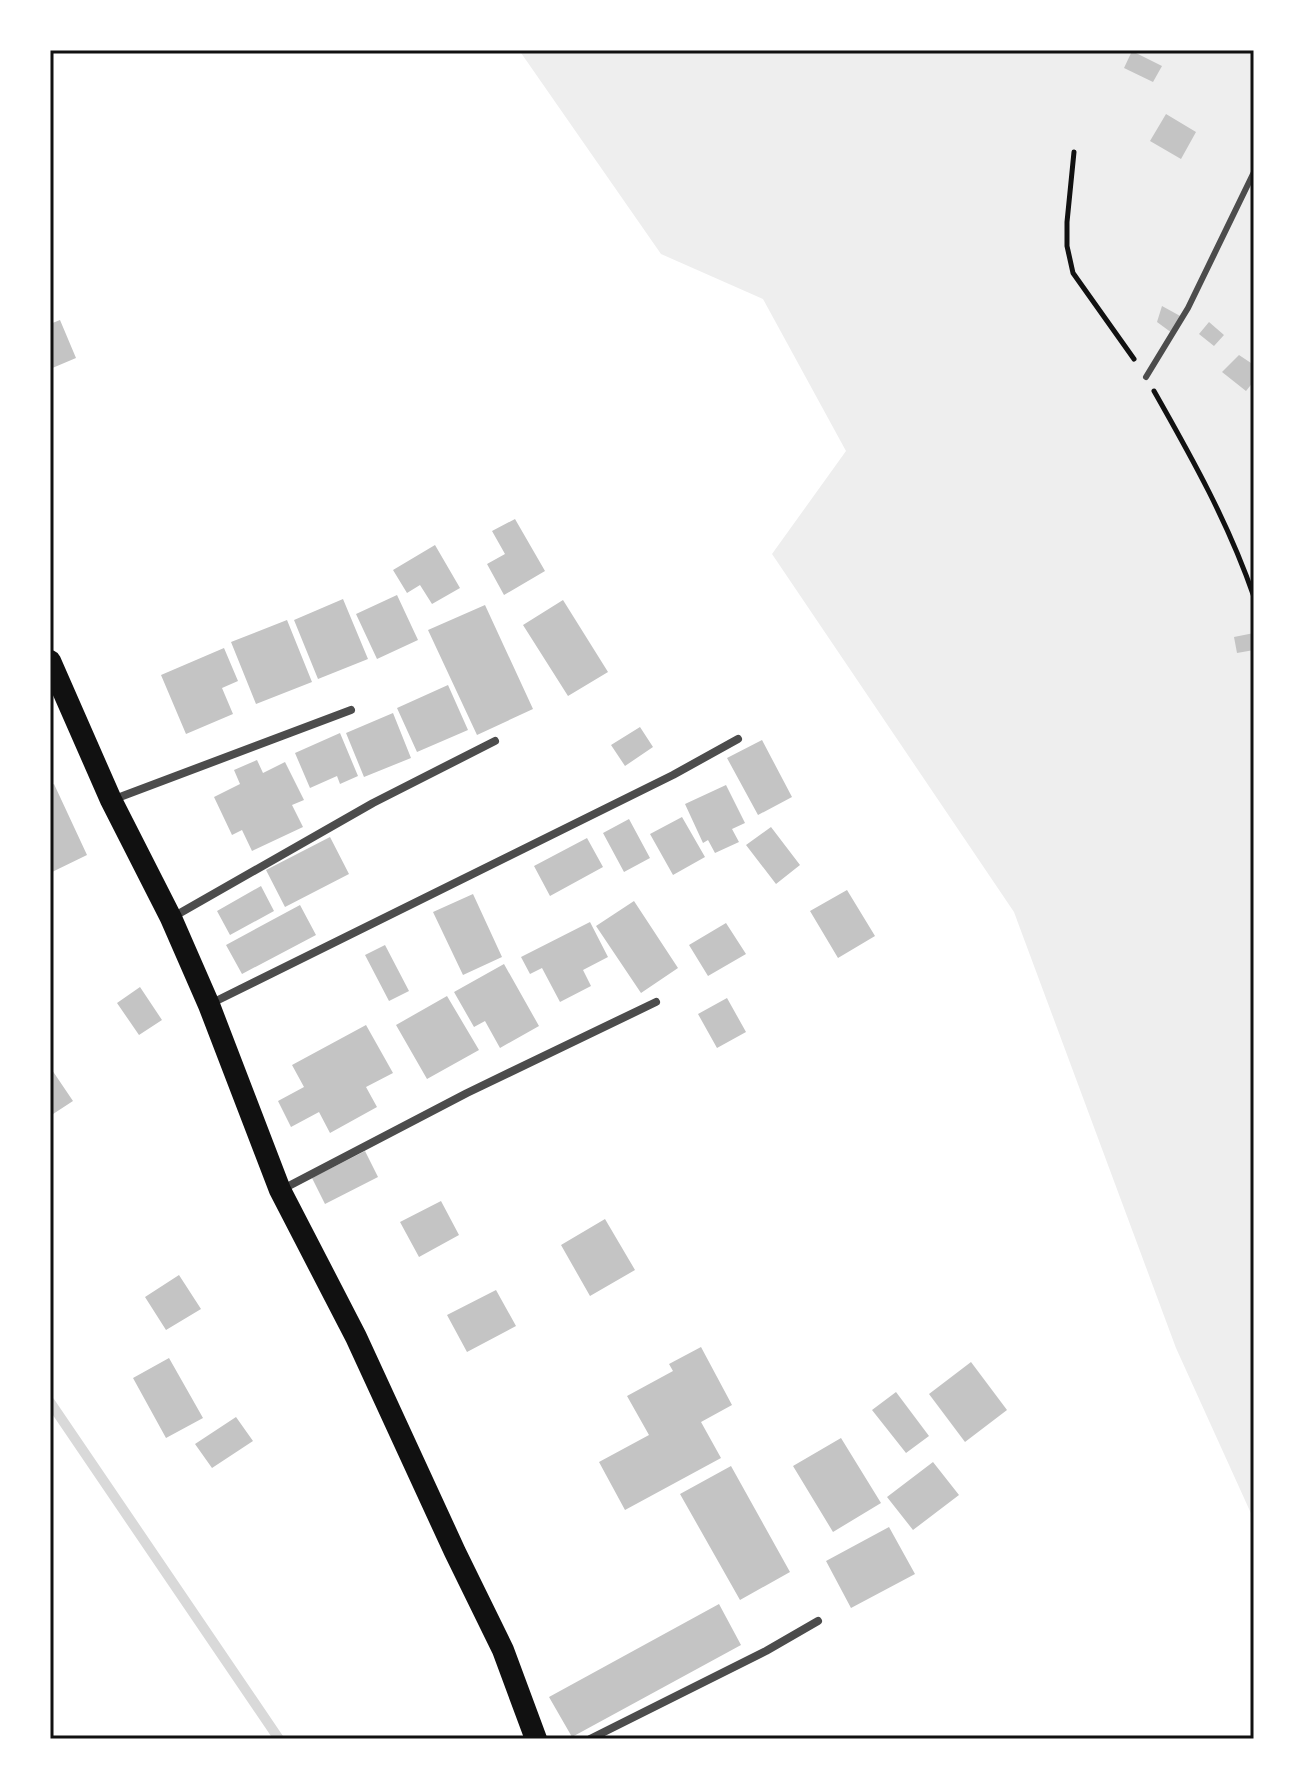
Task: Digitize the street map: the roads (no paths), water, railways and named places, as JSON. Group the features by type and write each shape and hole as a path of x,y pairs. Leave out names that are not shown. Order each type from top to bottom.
{"highway":[{"path":"50,661 111,800 171,918 209,1005 280,1190 356,1337 503,1650 536,1739"}],"street":[{"path":"111,800 351,710"},
{"path":"209,1005 673,775 738,739"},
{"path":"171,918 373,803 495,741"},
{"path":"280,1190 467,1093 656,1002"},
{"path":"590,1739 766,1651 818,1621"}],"lane":[{"path":"1146,377 1188,308 1254,172"}],"waterway":[{"path":"50,1402 279,1739"}]}
